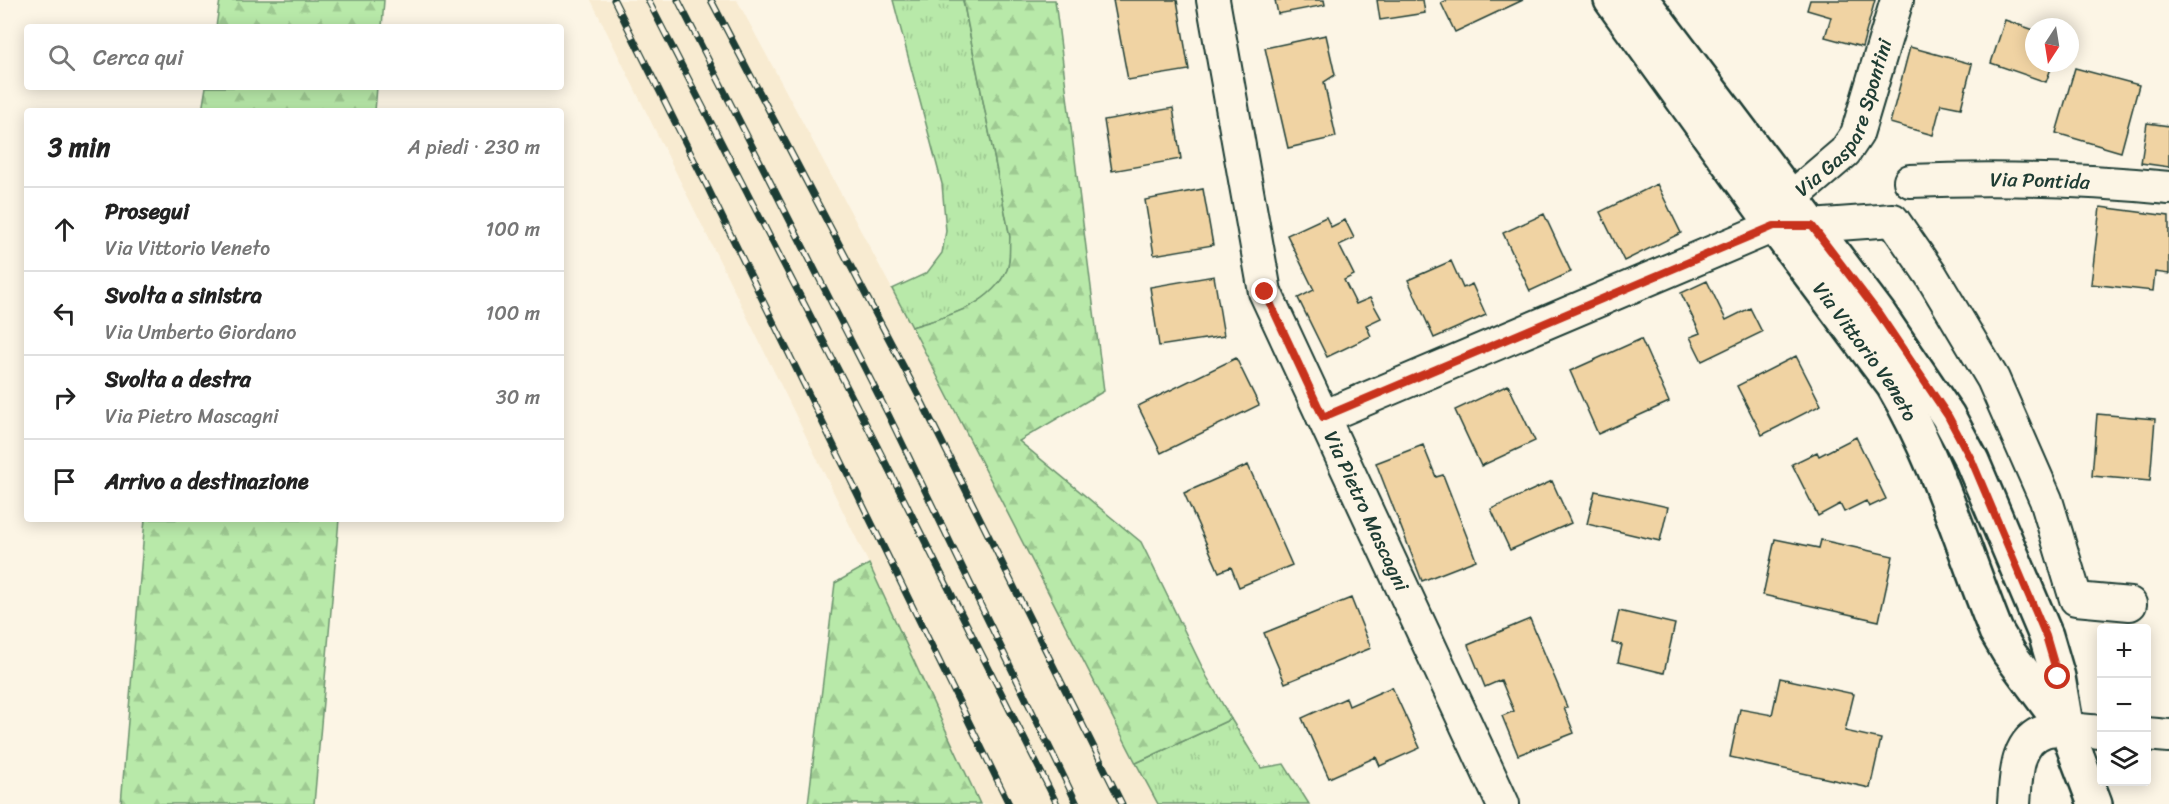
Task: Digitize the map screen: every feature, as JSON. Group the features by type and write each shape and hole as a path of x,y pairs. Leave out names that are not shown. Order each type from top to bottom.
{"street":[{"name":"Via Pietro Mascagni","path":"1213,0 1265,292 1503,804"},
{"name":"Via Vittorio Veneto","path":"1611,0 1782,212 1812,226 1879,314 1934,394 1972,461 2046,636 2058,677 2067,730"},
{"name":"Via Vittorio Veneto","path":"1642,0 1782,212 1906,407 1940,485 1996,631 2009,653 2067,730"},
{"name":"Via Gaspare Spontini","path":"1323,417 1782,212 1845,152 1857,134 1897,0"},
{"name":"Via Pontida","path":"1910,182 1944,180 2093,183 2169,188"},
{"path":"1812,226 1893,220 1930,275 1993,379 2046,500 2076,599 2130,604"},
{"path":"2067,730 2096,804"},
{"path":"2014,804 2018,763 2028,741 2045,731 2097,732"},
{"path":"2151,734 2169,736"}],"shaded area":[{"path":"591,0 737,0 892,289 1158,804 980,804 869,564"}],"green space":[{"path":"220,0 384,0 382,24 216,24"},
{"path":"893,0 963,0 1010,237 1007,270 989,293 953,314 912,327 892,289 927,273 942,253 946,231 942,184"},
{"path":"963,0 1055,0 1104,391 1019,441 1141,542 1207,677 1231,719 1136,763 912,327 953,314 978,301 999,283 1009,262 1010,237"},
{"path":"206,90 377,90 375,108 202,108"},
{"path":"145,522 339,522 314,804 121,804"},
{"path":"869,564 980,804 808,804 835,583"},
{"path":"1231,719 1261,768 1284,764 1309,804 1158,804 1136,763"}],"building":[{"path":"1113,0 1177,0 1189,70 1128,80"},
{"path":"1275,0 1324,0 1325,5 1278,14"},
{"path":"1377,0 1423,0 1425,13 1380,20"},
{"path":"1448,0 1523,0 1455,32 1441,3"},
{"path":"1810,0 1875,0 1862,47 1825,37 1831,17 1807,10"},
{"path":"2005,20 2025,27 2025,72 2050,72 2046,82 1991,63"},
{"path":"1326,35 1335,75 1324,82 1336,137 1288,148 1265,48"},
{"path":"1910,47 1972,64 1961,108 1941,104 1933,135 1890,123"},
{"path":"2079,69 2139,85 2121,152 2056,133 2074,72 2079,72"},
{"path":"1173,108 1181,159 1112,171 1104,120"},
{"path":"2147,123 2169,126 2169,167 2141,163"},
{"path":"1657,184 1681,233 1624,261 1600,212"},
{"path":"1203,189 1213,245 1154,255 1145,200"},
{"path":"2100,207 2169,216 2169,274 2155,272 2153,291 2091,284"},
{"path":"1544,214 1571,272 1530,291 1503,233"},
{"path":"1326,217 1331,227 1345,220 1354,238 1339,245 1354,275 1344,280 1356,304 1370,298 1381,318 1366,325 1371,336 1327,357 1298,298 1314,290 1287,235"},
{"path":"1451,261 1463,288 1472,284 1486,315 1434,338 1408,280"},
{"path":"1214,276 1224,336 1159,346 1150,287"},
{"path":"1707,281 1726,320 1750,308 1762,332 1702,361 1690,337 1700,333 1681,293"},
{"path":"1641,339 1669,402 1598,434 1570,371"},
{"path":"1796,356 1821,405 1762,435 1737,386"},
{"path":"1236,358 1259,405 1161,453 1138,406"},
{"path":"1508,385 1535,441 1481,466 1455,410"},
{"path":"2097,414 2155,419 2150,481 2092,476"},
{"path":"1856,437 1886,499 1869,507 1866,501 1844,512 1840,504 1818,516 1792,464 1817,452 1819,456"},
{"path":"1423,445 1436,477 1443,475 1476,560 1422,581 1376,463"},
{"path":"1248,465 1292,565 1239,587 1231,567 1219,572 1184,493"},
{"path":"1552,481 1571,523 1510,550 1491,509"},
{"path":"1595,491 1668,507 1660,541 1587,524"},
{"path":"1775,539 1819,548 1821,540 1893,556 1879,621 1763,595"},
{"path":"1351,598 1371,648 1285,683 1264,633"},
{"path":"1619,611 1675,624 1664,673 1618,662 1622,645 1612,643"},
{"path":"1530,619 1567,707 1564,708 1574,733 1518,755 1502,716 1514,711 1501,680 1485,687 1468,645"},
{"path":"1780,678 1854,694 1845,731 1881,739 1870,788 1730,757 1740,709 1772,715"},
{"path":"1392,687 1420,748 1380,766 1376,757 1329,778 1302,718 1346,698 1349,706"}],"railway":[{"path":"614,0 1009,804"},
{"path":"648,0 868,428 1057,804"},
{"path":"678,0 889,416 1077,804"},
{"path":"711,0 923,404 1122,804"}],"route":[{"path":"1265,292 1323,417 1774,226 1792,224 1812,226 1879,314 1948,416 1972,461 2046,636 2058,677"}]}
